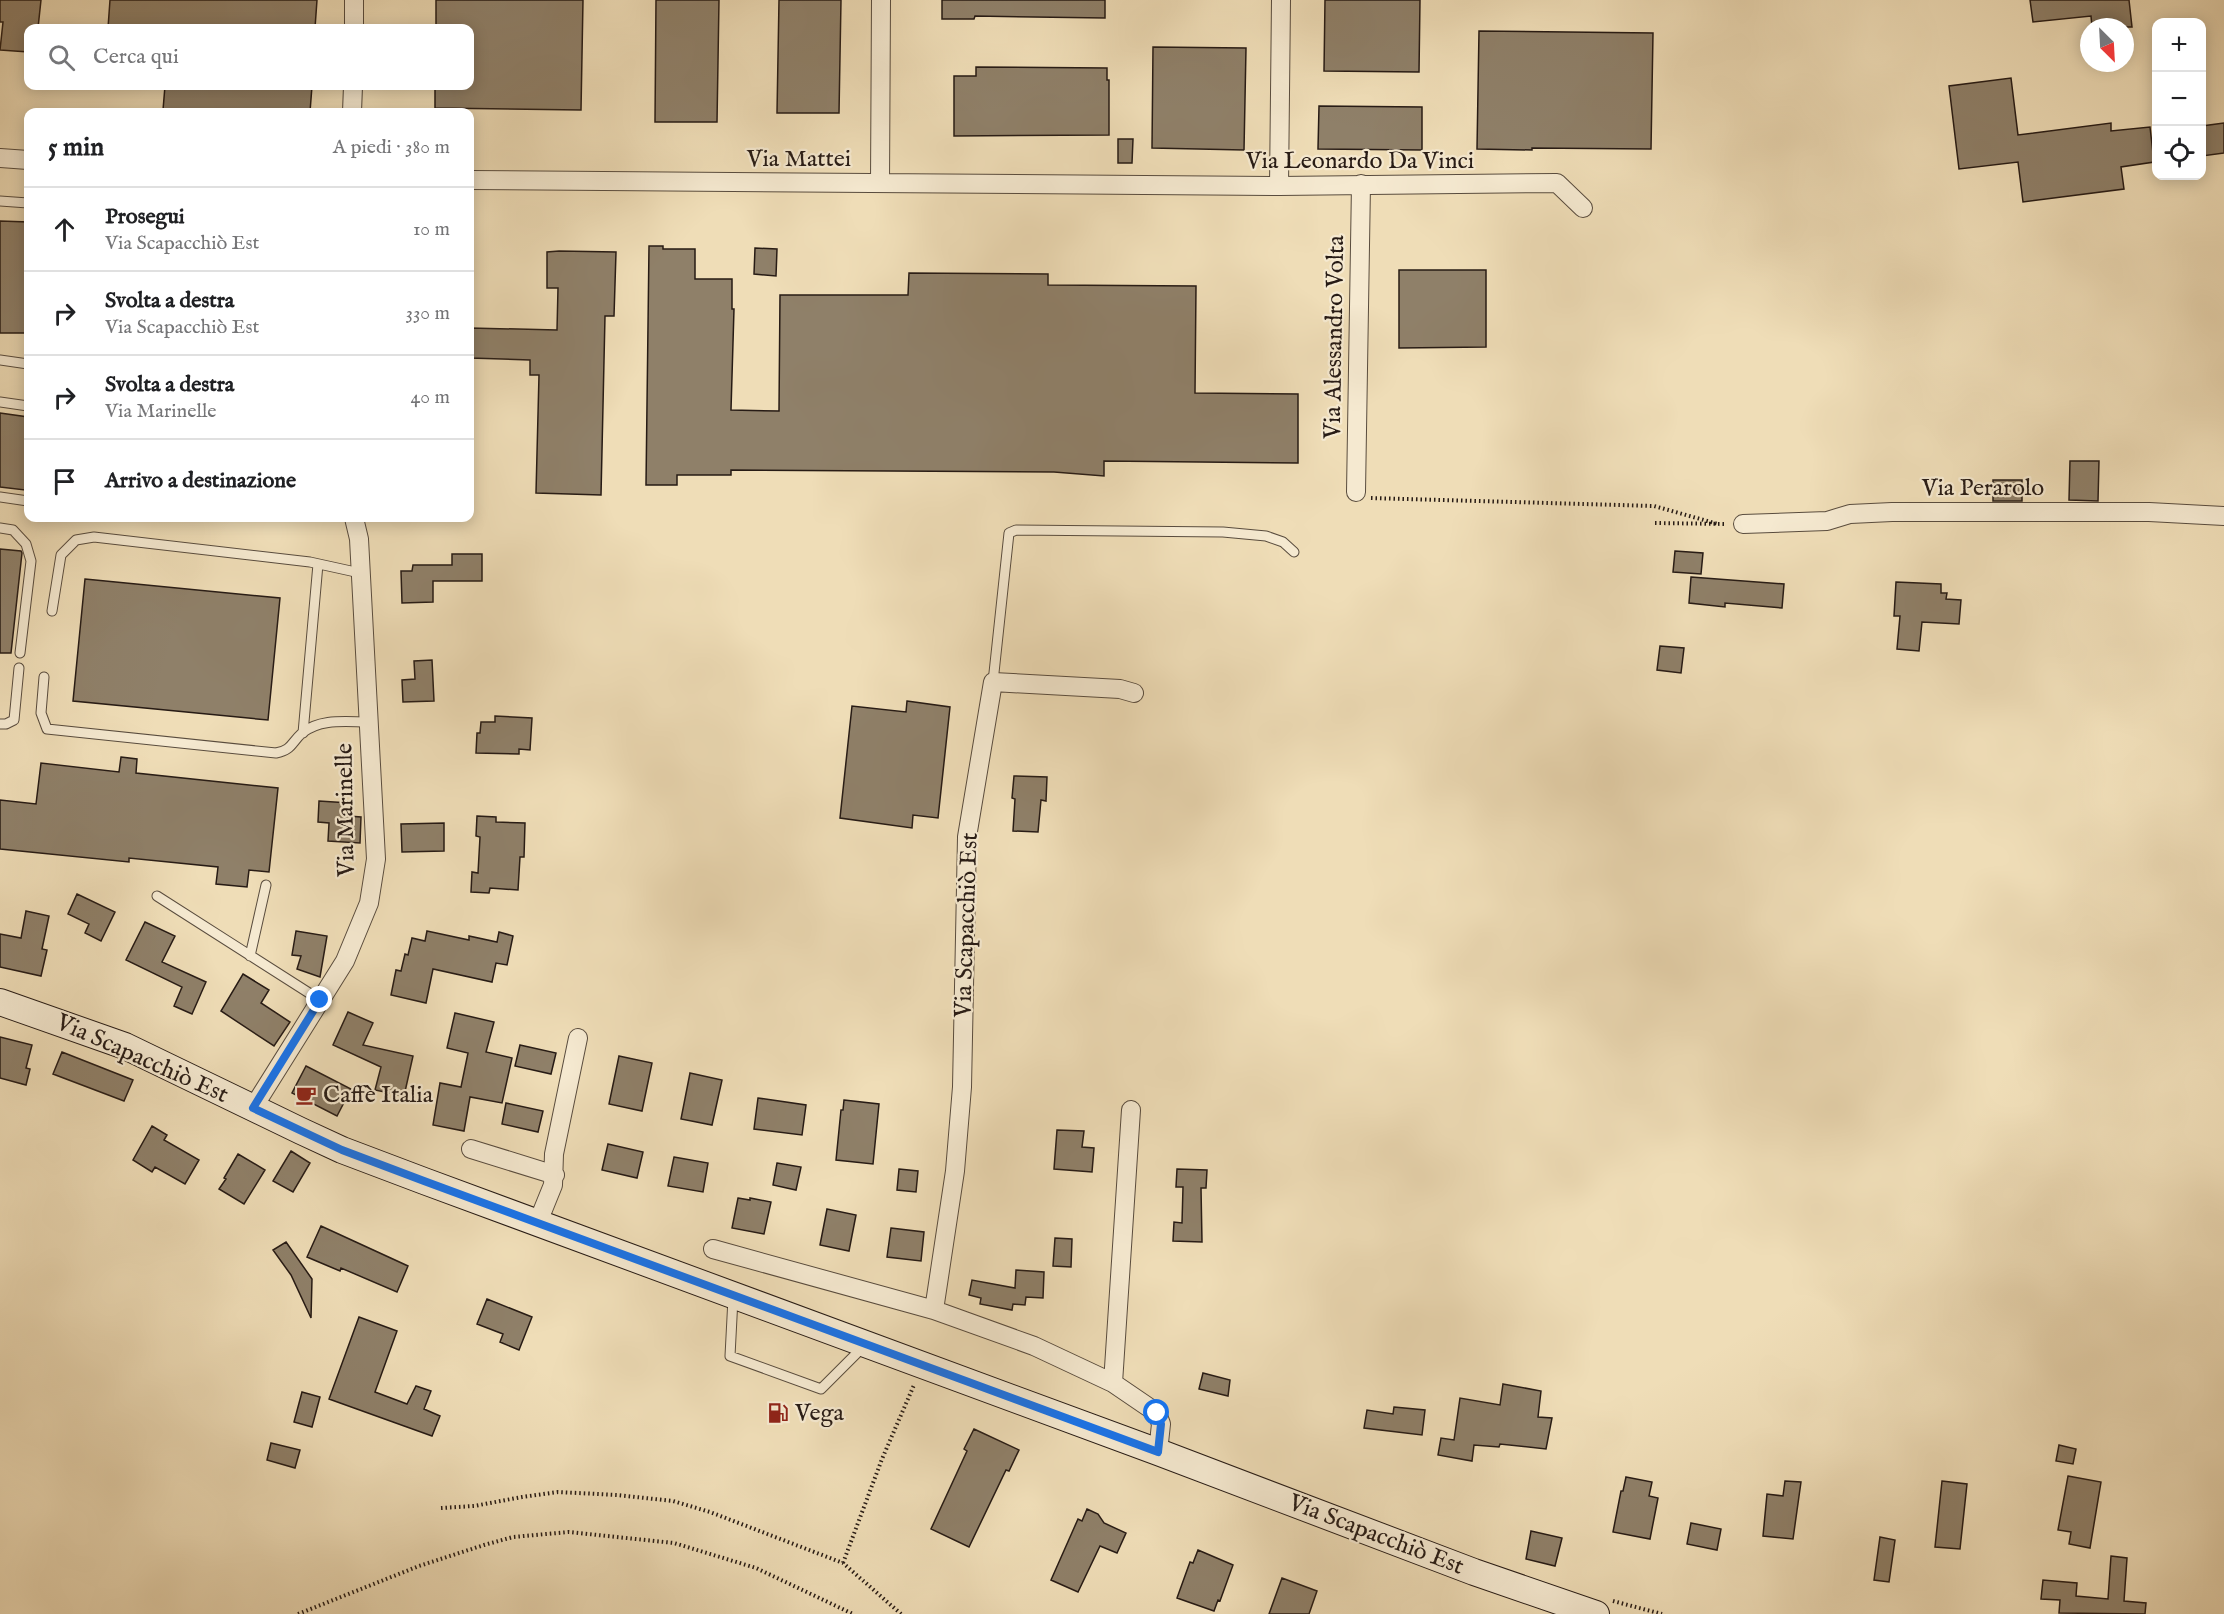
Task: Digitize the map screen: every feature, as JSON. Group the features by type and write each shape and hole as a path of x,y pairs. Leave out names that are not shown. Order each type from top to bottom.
{"main road":[{"name":"Via Scapacchiò Est","path":"0,1002 124,1046 342,1150 1158,1452 1484,1576 1596,1614"}],"street":[{"path":"354,0 354,24"},
{"path":"880,183 881,0"},
{"path":"1279,186 1281,0"},
{"path":"352,108 353,90"},
{"path":"0,158 24,160"},
{"name":"Via Mattei","path":"474,180 1128,185"},
{"name":"Via Leonardo Da Vinci","path":"1128,185 1557,183 1583,208"},
{"name":"Via Alessandro Volta","path":"1356,492 1361,184"},
{"name":"Via Perarolo","path":"1743,524 1827,521 1850,514 1892,512 2149,512 2224,516"},
{"name":"Via Marinelle","path":"253,1108 345,961 369,903 376,860 359,539 355,522"},
{"path":"993,682 1120,689 1134,693"},
{"name":"Via Scapacchiò Est","path":"934,1310 955,1171 962,1087 967,837 993,682"},
{"path":"538,1222 553,1185 554,1154 578,1038"},
{"path":"1113,1383 1131,1110"},
{"path":"471,1149 555,1175"},
{"path":"713,1249 934,1310 1034,1346 1113,1383 1157,1413 1161,1424 1158,1452"}],"lane":[{"path":"0,201 24,203"},
{"path":"0,360 24,363"},
{"path":"0,402 24,405"},
{"path":"0,497 24,500"},
{"path":"0,528 13,530 26,544 32,561 20,653"},
{"path":"993,682 1008,533 1016,530 1223,532 1266,536 1284,542 1294,552"},
{"path":"52,611 61,555 76,540 94,537 318,564 360,573"},
{"path":"303,733 318,564"},
{"path":"0,724 14,720 19,668"},
{"path":"44,677 41,713 46,729 276,753 288,751 303,733 323,722 368,722"},
{"path":"250,956 266,885"},
{"path":"157,896 320,1000"},
{"path":"733,1295 730,1356 740,1360 821,1389 866,1344"}],"path":[{"path":"1356,492 1367,498 1654,506 1718,524"},
{"path":"1655,523 1743,524"},
{"path":"843,1563 882,1460 923,1365"},
{"path":"441,1508 474,1506 558,1492 673,1501 710,1512 843,1563 901,1614"},
{"path":"298,1614 419,1566 484,1545 513,1537 569,1532 674,1543 756,1568 853,1614"}],"building":[{"path":"0,0 41,0 38,24 24,24 24,52 0,50 3,22 0,22"},
{"path":"110,0 317,0 315,24 108,24"},
{"path":"436,0 583,0 581,110 435,108 435,90 474,90 474,24 436,24"},
{"path":"656,0 719,0 717,122 655,122"},
{"path":"779,0 841,0 839,113 777,113"},
{"path":"942,0 1105,0 1105,18 975,16 974,19 942,19"},
{"path":"1325,0 1420,0 1419,72 1324,71"},
{"path":"2030,0 2129,0 2131,18 2091,18 2091,16 2033,22"},
{"path":"1479,31 1653,33 1651,149 1477,149"},
{"path":"1153,47 1246,48 1244,150 1152,148"},
{"path":"976,67 1107,68 1109,135 954,136 954,76 976,76"},
{"path":"2011,78 2018,135 2111,123 2111,131 2150,127 2152,162 2121,167 2124,189 2023,202 2018,162 1959,169 1949,86"},
{"path":"165,90 312,90 310,108 163,108"},
{"path":"1319,106 1422,107 1422,150 1318,149"},
{"path":"2224,123 2224,153 2206,155 2206,125"},
{"path":"1118,139 1133,139 1132,163 1118,163"},
{"path":"0,221 24,222 24,333 0,333"},
{"path":"649,246 663,246 663,249 695,249 695,279 732,279 732,309 734,309 731,410 779,411 780,295 908,295 909,273 1048,274 1048,285 1196,286 1195,393 1298,394 1298,463 1104,461 1104,476 1054,472 731,470 731,475 677,475 677,485 646,485"},
{"path":"755,248 777,249 776,276 754,274"},
{"path":"547,252 616,252 614,316 605,316 601,495 536,493 539,375 530,375 530,360 474,358 474,328 557,330 558,288 547,288"},
{"path":"1399,270 1486,270 1486,347 1399,348"},
{"path":"0,413 24,416 24,490 0,487"},
{"path":"2070,461 2099,461 2098,501 2069,500"},
{"path":"1993,480 2022,480 2022,501 1993,501"},
{"path":"0,549 22,553 11,653 0,653"},
{"path":"1675,551 1703,553 1701,574 1673,572"},
{"path":"452,554 482,554 482,581 433,581 433,602 402,603 401,571 412,571 413,565 452,565"},
{"path":"1691,577 1784,584 1782,608 1725,603 1725,607 1689,603"},
{"path":"85,579 280,598 268,720 73,701"},
{"path":"1896,582 1941,584 1941,593 1947,593 1946,599 1961,600 1959,624 1922,622 1919,651 1897,649 1900,616 1894,616"},
{"path":"1660,646 1684,648 1681,673 1657,670"},
{"path":"432,660 434,701 403,702 402,680 415,679 414,661"},
{"path":"907,701 950,707 938,818 913,815 912,828 840,818 852,706 906,712"},
{"path":"495,716 532,718 530,750 519,749 519,754 476,753 477,733 480,733 481,722 495,722"},
{"path":"121,757 137,759 136,773 278,788 269,872 249,870 247,887 216,884 218,867 129,858 129,862 0,849 0,800 36,804 41,763 119,772"},
{"path":"1014,776 1047,777 1046,801 1041,800 1038,832 1013,831"},
{"path":"319,801 349,803 348,816 361,817 360,843 328,841 329,823 318,822"},
{"path":"477,816 496,817 496,822 525,823 524,857 520,857 518,890 490,888 489,893 471,892 472,872 478,873 480,837 476,836"},
{"path":"444,823 444,851 402,852 401,824"},
{"path":"77,894 115,912 101,941 85,933 89,924 68,914"},
{"path":"26,911 49,916 42,949 47,950 41,976 0,967 0,934 21,938"},
{"path":"145,922 175,936 162,962 206,982 192,1014 174,1006 182,987 126,960"},
{"path":"296,931 327,936 320,977 297,969 301,956 292,955"},
{"path":"427,931 469,940 469,936 497,942 499,932 513,936 507,965 496,963 492,982 433,969 426,1003 391,995 396,970 401,971 412,938 425,941"},
{"path":"243,974 269,990 261,1003 290,1022 274,1046 221,1011"},
{"path":"348,1012 373,1023 363,1045 413,1056 404,1096 375,1090 381,1067 333,1045"},
{"path":"455,1013 494,1022 486,1052 512,1058 502,1103 470,1097 464,1131 433,1125 440,1083 461,1087 468,1053 447,1048"},
{"path":"0,1037 32,1045 26,1068 30,1069 26,1085 0,1078"},
{"path":"520,1045 556,1053 551,1074 515,1066"},
{"path":"62,1052 133,1080 124,1101 53,1074"},
{"path":"619,1056 652,1063 642,1111 609,1104"},
{"path":"306,1066 351,1089 337,1116 292,1093"},
{"path":"690,1073 722,1080 712,1125 681,1119"},
{"path":"758,1098 806,1105 802,1135 754,1129"},
{"path":"844,1100 879,1104 873,1164 836,1160"},
{"path":"506,1103 543,1111 538,1132 502,1124"},
{"path":"152,1126 167,1135 164,1140 199,1160 185,1184 155,1167 152,1172 133,1160"},
{"path":"1057,1130 1084,1131 1082,1147 1094,1148 1092,1172 1054,1169"},
{"path":"608,1144 643,1152 637,1178 602,1170"},
{"path":"291,1151 310,1163 293,1192 273,1181"},
{"path":"238,1154 265,1170 244,1204 219,1189"},
{"path":"674,1157 708,1163 703,1192 668,1186"},
{"path":"777,1163 801,1167 796,1190 773,1185"},
{"path":"899,1169 918,1171 916,1192 897,1190"},
{"path":"1177,1169 1207,1170 1206,1188 1201,1188 1202,1242 1173,1241 1174,1222 1182,1223 1183,1187 1176,1187"},
{"path":"738,1198 771,1202 764,1234 732,1228"},
{"path":"827,1209 856,1215 849,1251 820,1245"},
{"path":"321,1226 408,1266 397,1292 341,1268 340,1271 307,1257"},
{"path":"891,1228 924,1232 921,1261 887,1257"},
{"path":"1055,1238 1072,1239 1071,1267 1053,1266"},
{"path":"286,1242 312,1279 311,1318 291,1275 273,1250"},
{"path":"1016,1270 1044,1272 1043,1298 1026,1297 1025,1305 1013,1304 1012,1310 980,1304 981,1298 969,1295 972,1280 1015,1288"},
{"path":"487,1299 532,1317 519,1350 500,1342 503,1334 477,1324"},
{"path":"359,1317 397,1331 375,1392 407,1404 416,1386 431,1391 424,1409 440,1416 432,1436 329,1399"},
{"path":"1203,1373 1230,1380 1228,1396 1199,1389"},
{"path":"1503,1384 1541,1391 1538,1417 1552,1418 1546,1449 1500,1444 1499,1447 1474,1445 1472,1461 1438,1455 1441,1438 1454,1440 1460,1398 1500,1405"},
{"path":"302,1392 320,1397 312,1427 294,1422"},
{"path":"1394,1407 1425,1410 1422,1435 1364,1428 1367,1410 1393,1414"},
{"path":"974,1429 1019,1450 1009,1471 1006,1470 969,1547 931,1529 967,1451 964,1449"},
{"path":"271,1443 300,1450 295,1468 267,1460"},
{"path":"2059,1445 2076,1449 2073,1464 2056,1461"},
{"path":"2068,1476 2101,1482 2090,1548 2069,1544 2071,1532 2058,1530"},
{"path":"1626,1477 1652,1482 1649,1496 1658,1498 1650,1539 1613,1532"},
{"path":"1785,1481 1801,1482 1793,1539 1763,1536 1767,1494 1783,1496"},
{"path":"1942,1481 1967,1484 1960,1549 1935,1547"},
{"path":"1087,1509 1098,1514 1104,1523 1126,1533 1117,1553 1100,1546 1078,1592 1051,1580 1078,1519 1082,1521"},
{"path":"1691,1523 1721,1529 1717,1550 1687,1544"},
{"path":"1531,1531 1562,1538 1555,1566 1526,1559"},
{"path":"1880,1537 1895,1540 1889,1582 1874,1580"},
{"path":"1198,1550 1233,1565 1214,1611 1177,1598 1190,1562 1193,1563"},
{"path":"2111,1556 2127,1558 2124,1601 2146,1603 2145,1614 2059,1613 2060,1600 2041,1599 2043,1580 2077,1583 2076,1596 2108,1599"},
{"path":"1282,1578 1317,1591 1309,1614 1269,1614"}],"place":[{"name":"Caffè Italia","path":"306,1095"},
{"name":"Vega","path":"778,1413"}],"route":[{"path":"320,1000 253,1108 342,1150 1158,1452 1161,1424 1157,1413"}]}
